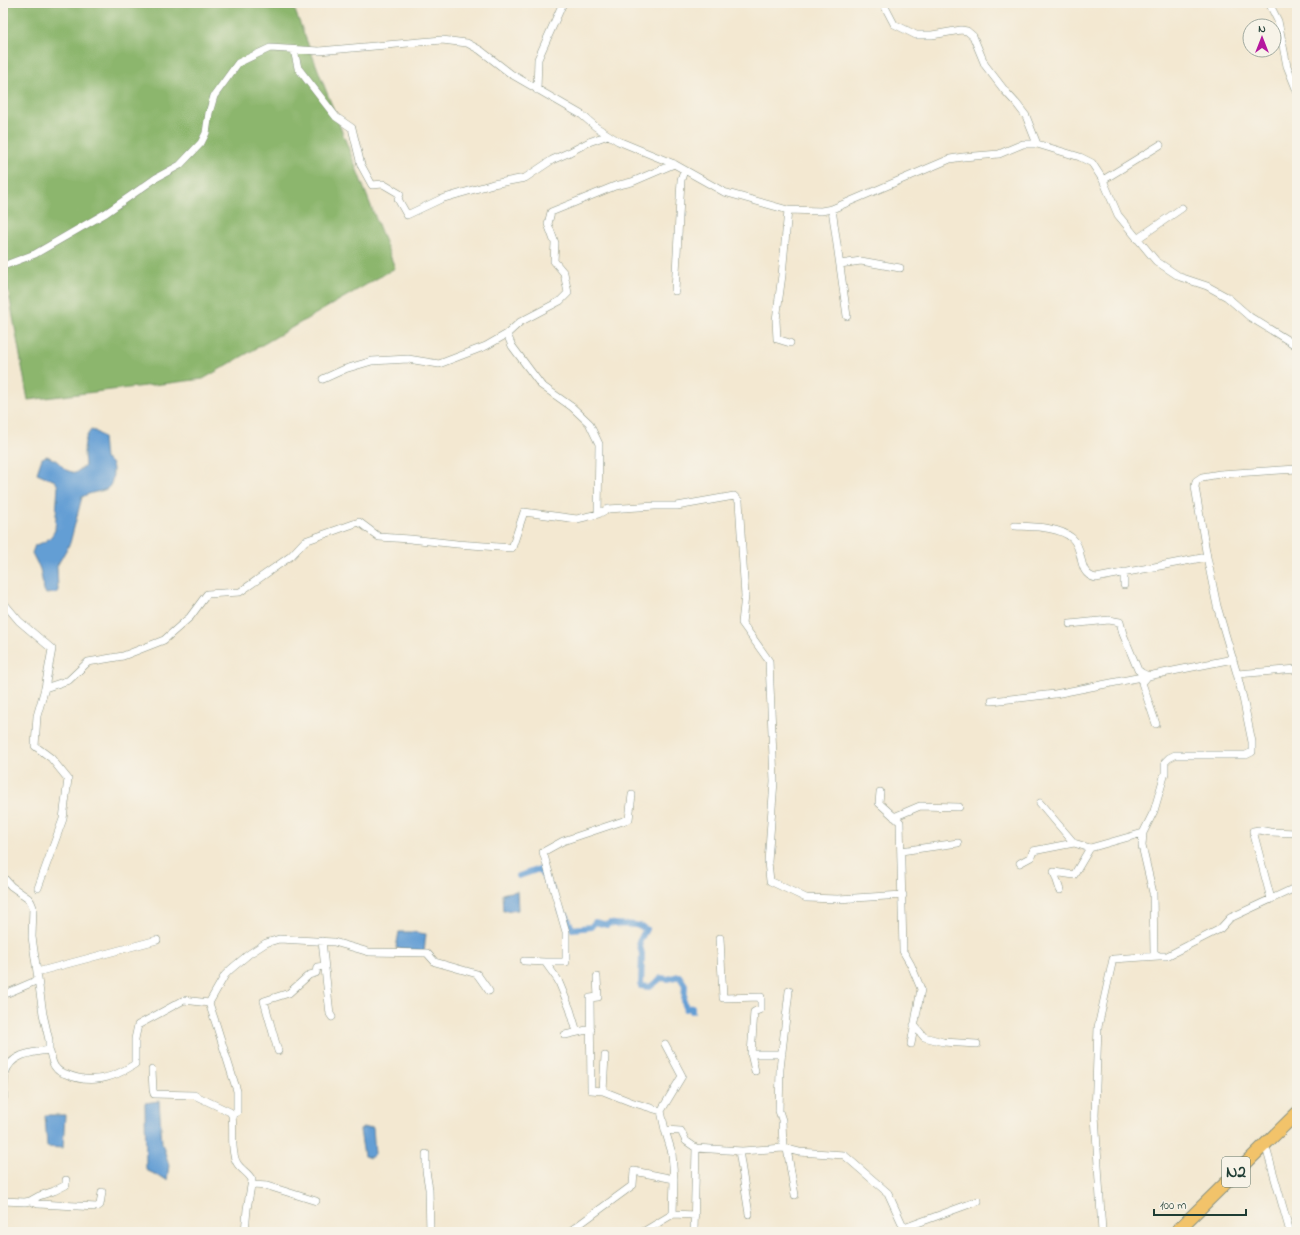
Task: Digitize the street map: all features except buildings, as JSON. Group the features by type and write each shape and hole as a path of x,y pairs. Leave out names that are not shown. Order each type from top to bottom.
{"highway":[{"name":"N2","path":"1176,1232 1297,1113"}],"street":[{"path":"537,90 538,59 563,3"},
{"path":"883,3 894,24 916,35 932,35 961,30 967,31 973,36 985,65 1026,116 1037,144"},
{"path":"1269,3 1278,21 1287,66 1297,91"},
{"path":"3,266 35,254 106,213 156,178 180,165 201,143 206,133 214,96 238,63 270,48 319,51 442,40 467,43 480,50 511,74 582,116 618,141 674,164 724,192 788,210 821,211 832,209 950,159 963,156 999,154 1023,144 1037,144 1080,157 1092,163 1103,180 1118,215 1156,261 1180,277 1207,286 1227,297 1250,316 1297,346"},
{"path":"294,50 298,68 336,117 352,128 361,165 372,185 383,184 400,194 398,199 407,216 441,199 493,184 524,178 552,160 589,142 608,135"},
{"path":"1103,180 1160,146"},
{"path":"323,379 345,369 372,361 408,359 439,364 486,346 507,334 520,322 560,301 568,293 564,273 554,261 555,244 548,224 551,212 615,186 632,182 674,164"},
{"path":"675,291 681,180 684,170"},
{"path":"1137,239 1182,208"},
{"path":"832,209 847,316"},
{"path":"788,210 776,320 776,339 790,343"},
{"path":"840,264 861,261 900,268"},
{"path":"507,334 512,346 541,385 572,407 589,423 599,444 598,514"},
{"path":"1159,956 1154,953 1153,893 1142,846 1143,834 1154,811 1165,773 1165,762 1175,755 1246,755 1252,752 1252,742 1237,674 1217,606 1195,486 1196,481 1202,476 1297,469"},
{"path":"45,688 69,680 88,662 124,656 164,640 190,617 207,594 240,592 291,556 305,541 359,522 378,537 512,548 524,512 577,519 598,514 608,509 677,506 734,496 739,501 745,596 742,623 769,661 774,781 768,862 770,881 806,898 838,899 903,894"},
{"path":"1015,526 1048,528 1065,534 1073,539 1078,548 1085,571 1090,577 1096,578 1207,557"},
{"path":"1124,572 1124,585"},
{"path":"3,602 19,621 52,649 45,688 37,716 35,746 51,758 68,779 63,819 38,888"},
{"path":"1070,624 1109,620 1120,622 1123,634 1138,670 1148,676"},
{"path":"992,701 1062,692 1233,659"},
{"path":"1237,674 1297,669"},
{"path":"1148,676 1142,683 1156,724"},
{"path":"880,792 879,803 900,822 903,894 903,951 911,964 921,989 911,1044"},
{"path":"524,961 566,962 566,932 543,852 563,841 629,819 632,795"},
{"path":"1040,803 1074,844"},
{"path":"894,816 920,806 959,807"},
{"path":"1271,899 1253,831 1259,830 1297,833"},
{"path":"1020,863 1031,857 1033,851 1074,844 1090,848 1143,834"},
{"path":"901,851 958,843"},
{"path":"1060,890 1054,872 1074,875 1090,848"},
{"path":"3,877 11,886 31,902 33,907 32,937 43,1014 49,1040 49,1050 52,1063 57,1070 80,1080 111,1077 134,1064 135,1039 138,1025 184,1000 209,1003"},
{"path":"1102,1232 1095,1115 1098,1027 1113,959 1167,956 1220,929 1230,918 1297,887"},
{"path":"720,938 723,998 761,997 761,1009 754,1012 751,1054 754,1071"},
{"path":"232,1115 237,1112 237,1092 209,1003 225,975 249,954 266,943 279,939 322,941 334,942 369,952 427,953 435,962 477,974 489,991"},
{"path":"37,972 157,940"},
{"path":"322,941 330,1014 332,1017"},
{"path":"545,962 558,980 578,1032"},
{"path":"278,1051 264,1001 289,993 309,975 316,973 317,966 324,966"},
{"path":"597,977 598,997 590,998 591,1090 603,1092 661,1112"},
{"path":"3,995 38,980"},
{"path":"789,991 780,1069 779,1111 782,1120 785,1149 795,1195"},
{"path":"914,1025 924,1037 943,1042 977,1044"},
{"path":"565,1035 591,1029"},
{"path":"665,1044 682,1076 661,1112 672,1153 674,1179 673,1214"},
{"path":"3,1112 3,1096 6,1073 12,1061 33,1051 49,1050"},
{"path":"751,1054 782,1054"},
{"path":"603,1092 604,1056"},
{"path":"152,1070 154,1094 194,1095 230,1112 232,1115 234,1157 237,1164 250,1176 252,1180 245,1232"},
{"path":"665,1130 681,1131 686,1141 696,1148 739,1151 785,1149 799,1152 844,1155 888,1193 905,1230 978,1201"},
{"path":"1265,1144 1290,1232"},
{"path":"694,1232 696,1148"},
{"path":"739,1151 749,1214"},
{"path":"426,1154 426,1171 429,1189 430,1232"},
{"path":"569,1232 633,1185 634,1172 674,1179"},
{"path":"3,1201 30,1201 64,1187 66,1185 66,1180"},
{"path":"252,1185 268,1186 316,1201"},
{"path":"30,1201 38,1204 97,1207 100,1205 102,1192"},
{"path":"643,1232 673,1214 695,1215"}],"green space":[{"path":"3,3 292,3 395,268 203,379 28,400 3,261"}],"water":[{"path":"91,430 103,437 105,459 112,464 113,470 111,484 104,490 82,497 70,543 57,566 58,591 56,593 46,594 40,569 32,553 35,545 47,540 55,530 58,486 55,481 37,473 42,458 47,456 57,461 66,470 75,473 85,466 85,443"},
{"path":"517,891 518,910 503,911 502,894"},
{"path":"399,932 426,934 424,951 396,948"},
{"path":"159,1101 162,1143 169,1165 167,1180 146,1170 145,1103"},
{"path":"45,1115 65,1115 63,1148 47,1147"},
{"path":"373,1127 375,1154 370,1158 364,1156 360,1130 363,1128"}],"waterway":[{"path":"519,876 539,869 552,890"},
{"path":"561,910 564,915 567,916 572,929 591,927 595,922 607,925 610,923 637,925 646,929 639,942 642,954 641,986 650,987 661,978 668,979 679,976 685,985 684,1001 686,1009 692,1007 692,1011"}]}
